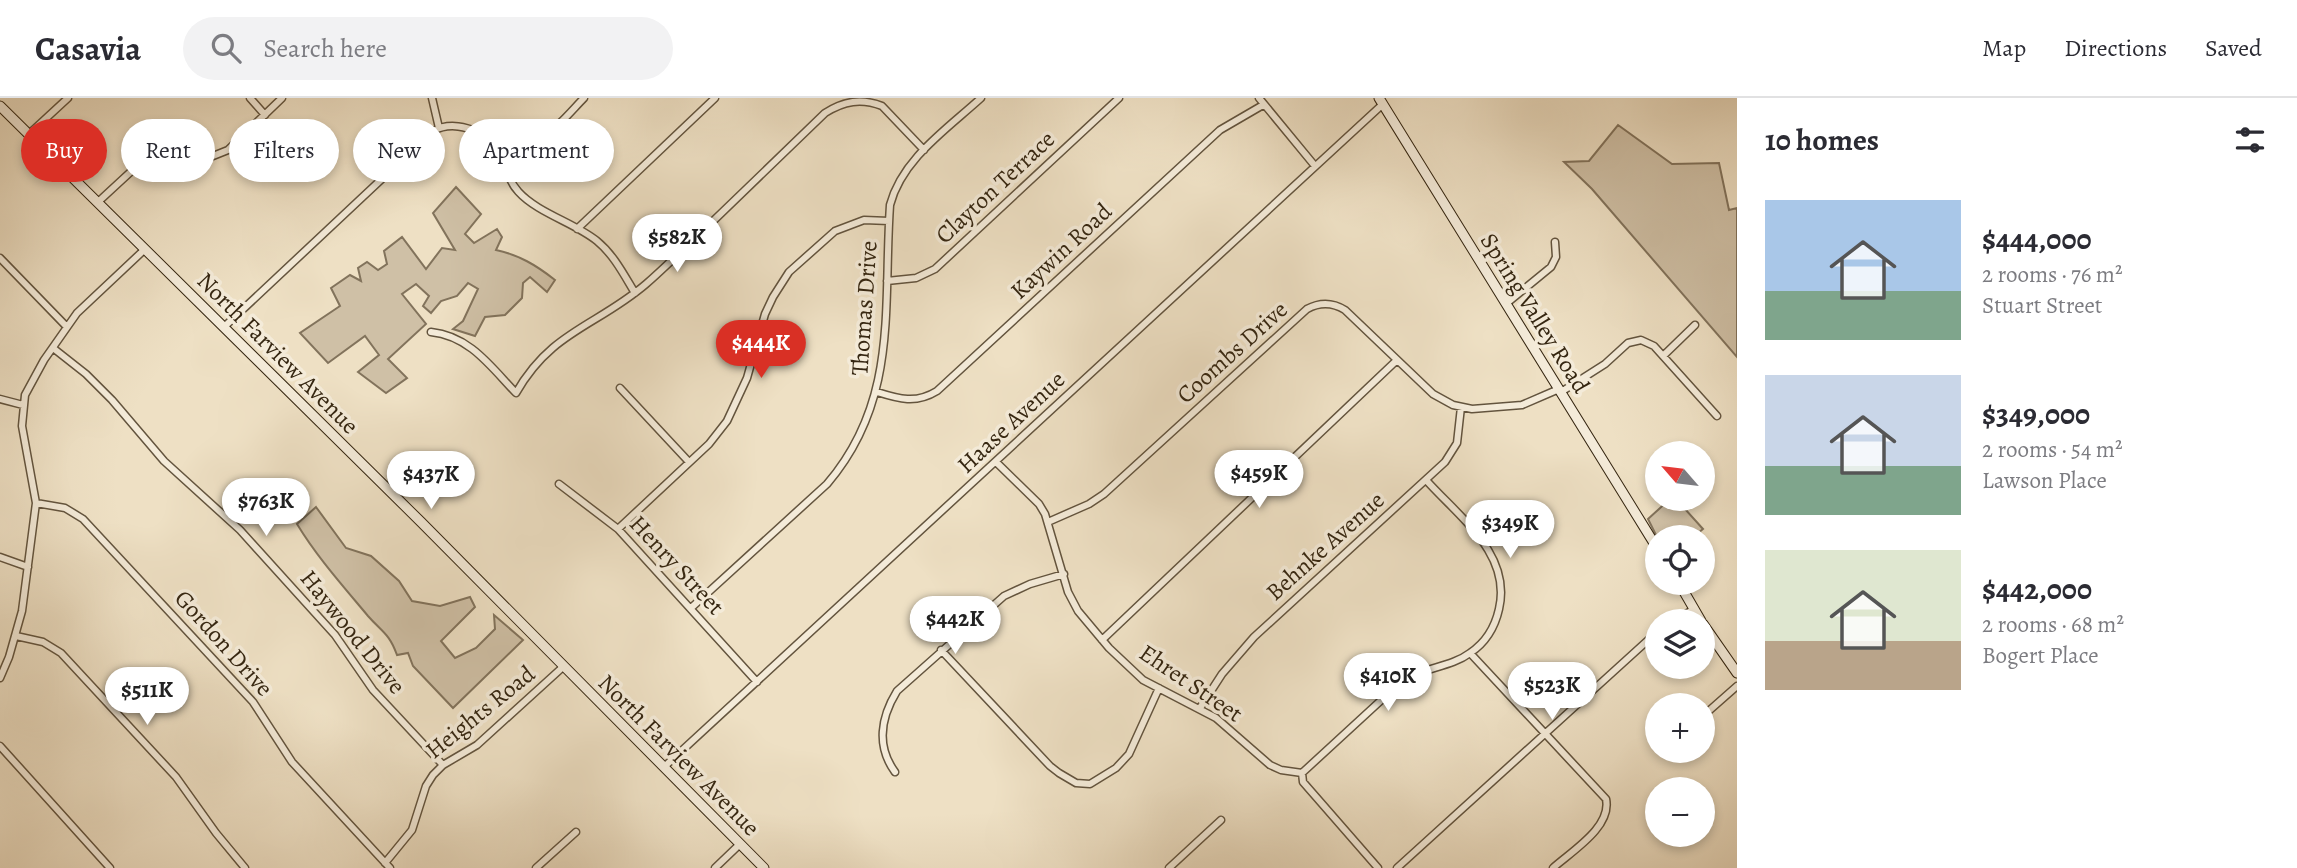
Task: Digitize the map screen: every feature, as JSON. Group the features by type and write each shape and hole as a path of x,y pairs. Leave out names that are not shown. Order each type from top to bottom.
{"street":[{"path":"45,119 68,98"},
{"path":"250,98 265,115"},
{"path":"98,202 141,163 157,157 221,154 282,98"},
{"path":"432,98 437,119"},
{"path":"573,98 582,101"},
{"path":"577,229 715,98"},
{"name":"Thomas Drive","path":"691,608 827,484 860,437 877,392 883,360 889,221 894,189 912,162 981,98"},
{"name":"Clayton Terrace","path":"887,281 916,278 935,269 1119,98"},
{"path":"1259,98 1315,166"},
{"path":"431,332 452,336 470,345 516,393 534,364 558,341 635,293 825,113 853,99 870,99 882,106 924,150"},
{"path":"561,119 582,101"},
{"name":"Haase Avenue","path":"664,767 1315,166 1381,101"},
{"name":"Spring Valley Road","path":"1381,101 1645,528"},
{"name":"North Farview Avenue","path":"0,106 21,126"},
{"name":"Kaywin Road","path":"877,392 911,400 929,396 937,391 1220,130 1263,106"},
{"name":"North Farview Avenue","path":"78,182 764,868"},
{"path":"224,327 381,182"},
{"path":"513,182 522,195 540,211 577,229 605,248 635,293"},
{"path":"618,529 709,444 727,421 747,378 765,314 789,272 835,231 864,220 889,221"},
{"path":"1507,303 1551,267 1556,257 1555,242"},
{"path":"0,678 16,636 36,503 22,426 23,405 29,384 77,313 145,250"},
{"path":"0,258 66,327"},
{"name":"Coombs Drive","path":"1048,522 1082,508 1104,494 1314,305 1330,303 1345,310 1433,394 1461,407 1522,405 1560,390 1605,364 1628,343 1648,342 1663,356"},
{"path":"1695,325 1663,356 1717,416"},
{"name":"Haywood Drive","path":"53,348 86,374 164,461 240,530 335,635 373,690 443,765"},
{"path":"1102,640 1397,360"},
{"path":"620,387 689,462"},
{"path":"0,399 23,405"},
{"name":"Behnke Avenue","path":"1200,708 1222,674 1254,637 1445,463 1460,430 1461,407"},
{"name":"Ehret Street","path":"996,461 1039,504 1048,522 1068,592 1078,611 1132,671 1200,708 1228,728 1270,765 1281,770 1302,773"},
{"path":"1378,868 1303,782 1302,773 1401,682 1420,671 1456,661 1470,653 1488,635 1501,600 1500,575 1490,551 1426,480"},
{"name":"Henry Street","path":"559,484 618,529 757,681"},
{"name":"Gordon Drive","path":"36,503 65,508 83,519 253,702 292,762 387,865"},
{"path":"0,557 28,567"},
{"path":"895,772 884,754 883,723 904,683 1004,596 1030,584 1064,574"},
{"path":"1686,595 1694,609"},
{"path":"16,636 43,642 61,653 176,777 245,868"},
{"path":"1715,642 1737,673"},
{"path":"1397,868 1645,643"},
{"path":"941,650 1050,766 1083,785 1097,782 1123,762 1159,688"},
{"path":"1470,653 1606,799 1605,819 1601,825 1553,868"},
{"name":"Heights Road","path":"387,865 412,830 419,815 426,786 433,775 443,765 477,745 564,666"},
{"path":"1715,705 1737,686"},
{"path":"0,746 110,868"},
{"path":"1169,868 1221,820"},
{"path":"536,868 576,832"},
{"path":"715,868 740,844"}],"shaded area":[{"path":"1618,125 1672,164 1719,163 1729,210 1737,208 1737,357 1592,189 1564,162 1589,161"},
{"path":"456,187 481,214 465,234 474,243 497,229 502,237 496,250 527,261 555,280 547,292 530,277 523,283 522,298 505,315 485,317 475,336 453,329 463,321 478,289 468,283 457,296 441,301 431,313 423,306 429,296 416,284 402,294 426,324 388,359 407,378 386,393 358,372 379,355 365,336 328,363 300,333 340,306 331,288 350,275 361,281 358,268 367,262 378,270 387,264 384,251 402,237 426,269 442,248 455,250 433,213"},
{"path":"316,507 346,548 371,556 399,581 412,601 440,606 470,597 475,607 441,641 455,658 476,648 495,629 494,615 523,640 453,708 413,666 408,653 397,655 388,637 340,582 305,536 297,524"},
{"path":"1657,511 1687,511 1699,525 1651,525 1648,519"}]}
